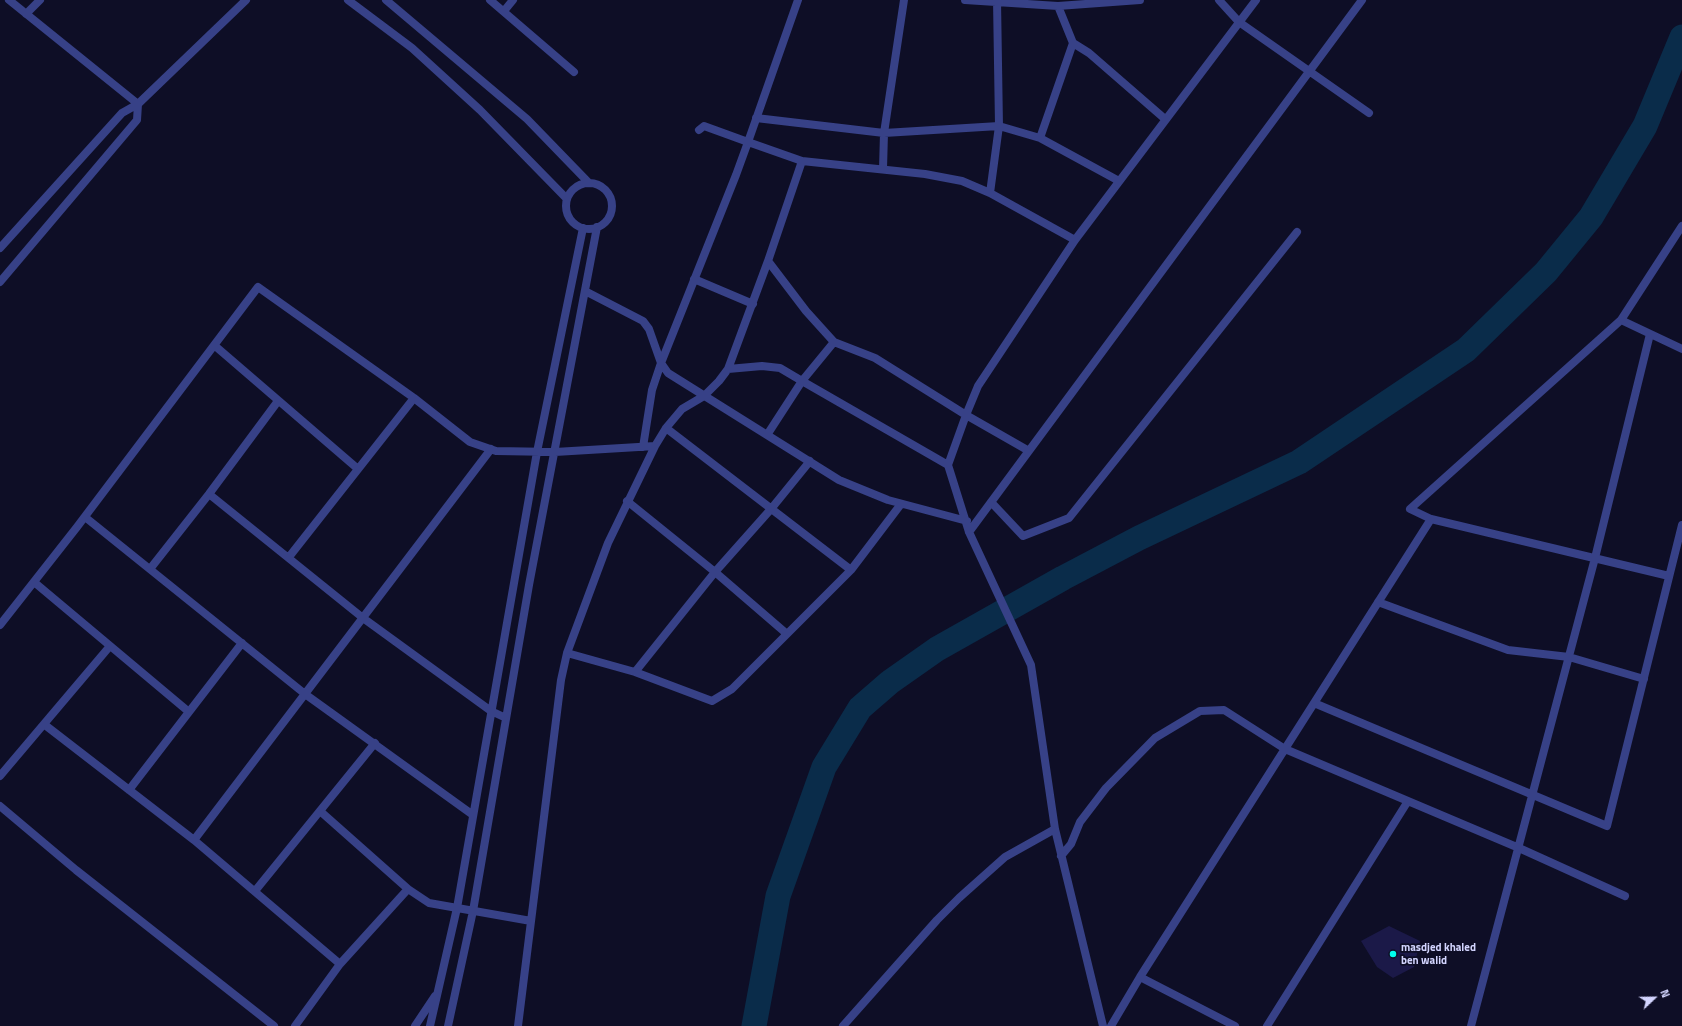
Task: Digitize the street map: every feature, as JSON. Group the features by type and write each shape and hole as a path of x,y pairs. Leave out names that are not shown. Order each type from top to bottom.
{"street":[{"path":"9,0 138,104"},
{"path":"26,14 40,0"},
{"path":"0,248 122,114 138,104 246,0"},
{"path":"348,0 412,48 480,110 567,199"},
{"path":"386,0 527,119 589,183 602,187 608,192 612,206 608,219 597,228 583,228 576,225 568,214 567,199 575,188 589,183"},
{"path":"490,0 574,72"},
{"path":"504,11 513,0"},
{"path":"643,447 652,390 661,363 748,142 798,0"},
{"path":"883,169 884,133 904,0"},
{"path":"965,0 1058,6 1140,0"},
{"path":"1219,0 1239,22 1310,70 1368,113"},
{"path":"1103,1026 1055,829 1031,665 974,543 948,465 978,386 1075,240 1256,0"},
{"path":"970,532 1361,0"},
{"path":"990,193 999,126 997,1"},
{"path":"1058,6 1073,43 1089,53 1165,119"},
{"path":"1040,138 1073,43"},
{"path":"0,282 137,120 138,104"},
{"path":"756,118 884,133 999,126 1040,138 1119,181"},
{"path":"699,130 704,126 802,161 925,174 962,181 990,193 1075,240"},
{"path":"518,1026 566,653 608,543 627,501 655,446 666,428 682,409 704,396 728,369 768,261 802,161"},
{"path":"1669,576 1431,519 1410,509 1621,320 1682,226"},
{"path":"430,1026 457,908 537,452 583,228"},
{"path":"448,1026 473,911 506,718 597,228"},
{"path":"991,502 1023,536 1070,518 1297,232"},
{"path":"768,261 806,310 834,342 875,358 966,415 1029,451"},
{"path":"694,279 752,304"},
{"path":"0,625 85,516 258,287 414,398 470,442 496,451 537,452 655,446"},
{"path":"585,291 643,321 649,329 661,363 668,373 839,480 901,504 967,521"},
{"path":"1621,320 1682,349"},
{"path":"1471,1026 1595,558 1650,334"},
{"path":"767,435 802,381 834,342"},
{"path":"214,345 358,469"},
{"path":"728,369 762,366 780,368 948,465"},
{"path":"289,557 414,398"},
{"path":"150,569 209,494 278,401"},
{"path":"666,428 851,570"},
{"path":"194,840 491,449"},
{"path":"635,672 715,572 771,509 810,461"},
{"path":"209,494 363,618 491,711 506,718"},
{"path":"627,501 715,572 787,634"},
{"path":"566,653 635,672 712,701 732,689 851,570 901,504"},
{"path":"85,516 305,694 473,815"},
{"path":"1111,1026 1140,977 1431,519"},
{"path":"1314,703 1607,826 1682,525"},
{"path":"34,582 188,712"},
{"path":"1378,602 1508,650 1569,657 1644,679"},
{"path":"129,790 242,643"},
{"path":"0,776 110,646"},
{"path":"1061,856 1071,844 1080,822 1106,788 1155,738 1200,711 1224,710 1285,749 1519,848 1625,896"},
{"path":"44,725 194,840 340,964"},
{"path":"255,891 375,743"},
{"path":"1267,1026 1408,801"},
{"path":"0,806 76,870 274,1026"},
{"path":"320,811 408,889 429,903 531,921"},
{"path":"843,1026 937,920 959,898 1005,857 1055,829"},
{"path":"295,1026 340,964 408,889"},
{"path":"1140,977 1235,1026"},
{"path":"415,1026 438,992"}],"building":[{"name":"masdjed khaled ben walid","path":"1389,926 1420,941 1414,967 1393,978 1377,967 1361,941"}],"waterway":[{"path":"754,1026 778,896 824,767 860,708 890,682 937,649 1063,578 1139,538 1299,462 1466,350 1546,272 1591,217 1645,126 1682,37"}],"place":[{"name":"masdjed khaled ben walid","path":"1393,954"}]}
